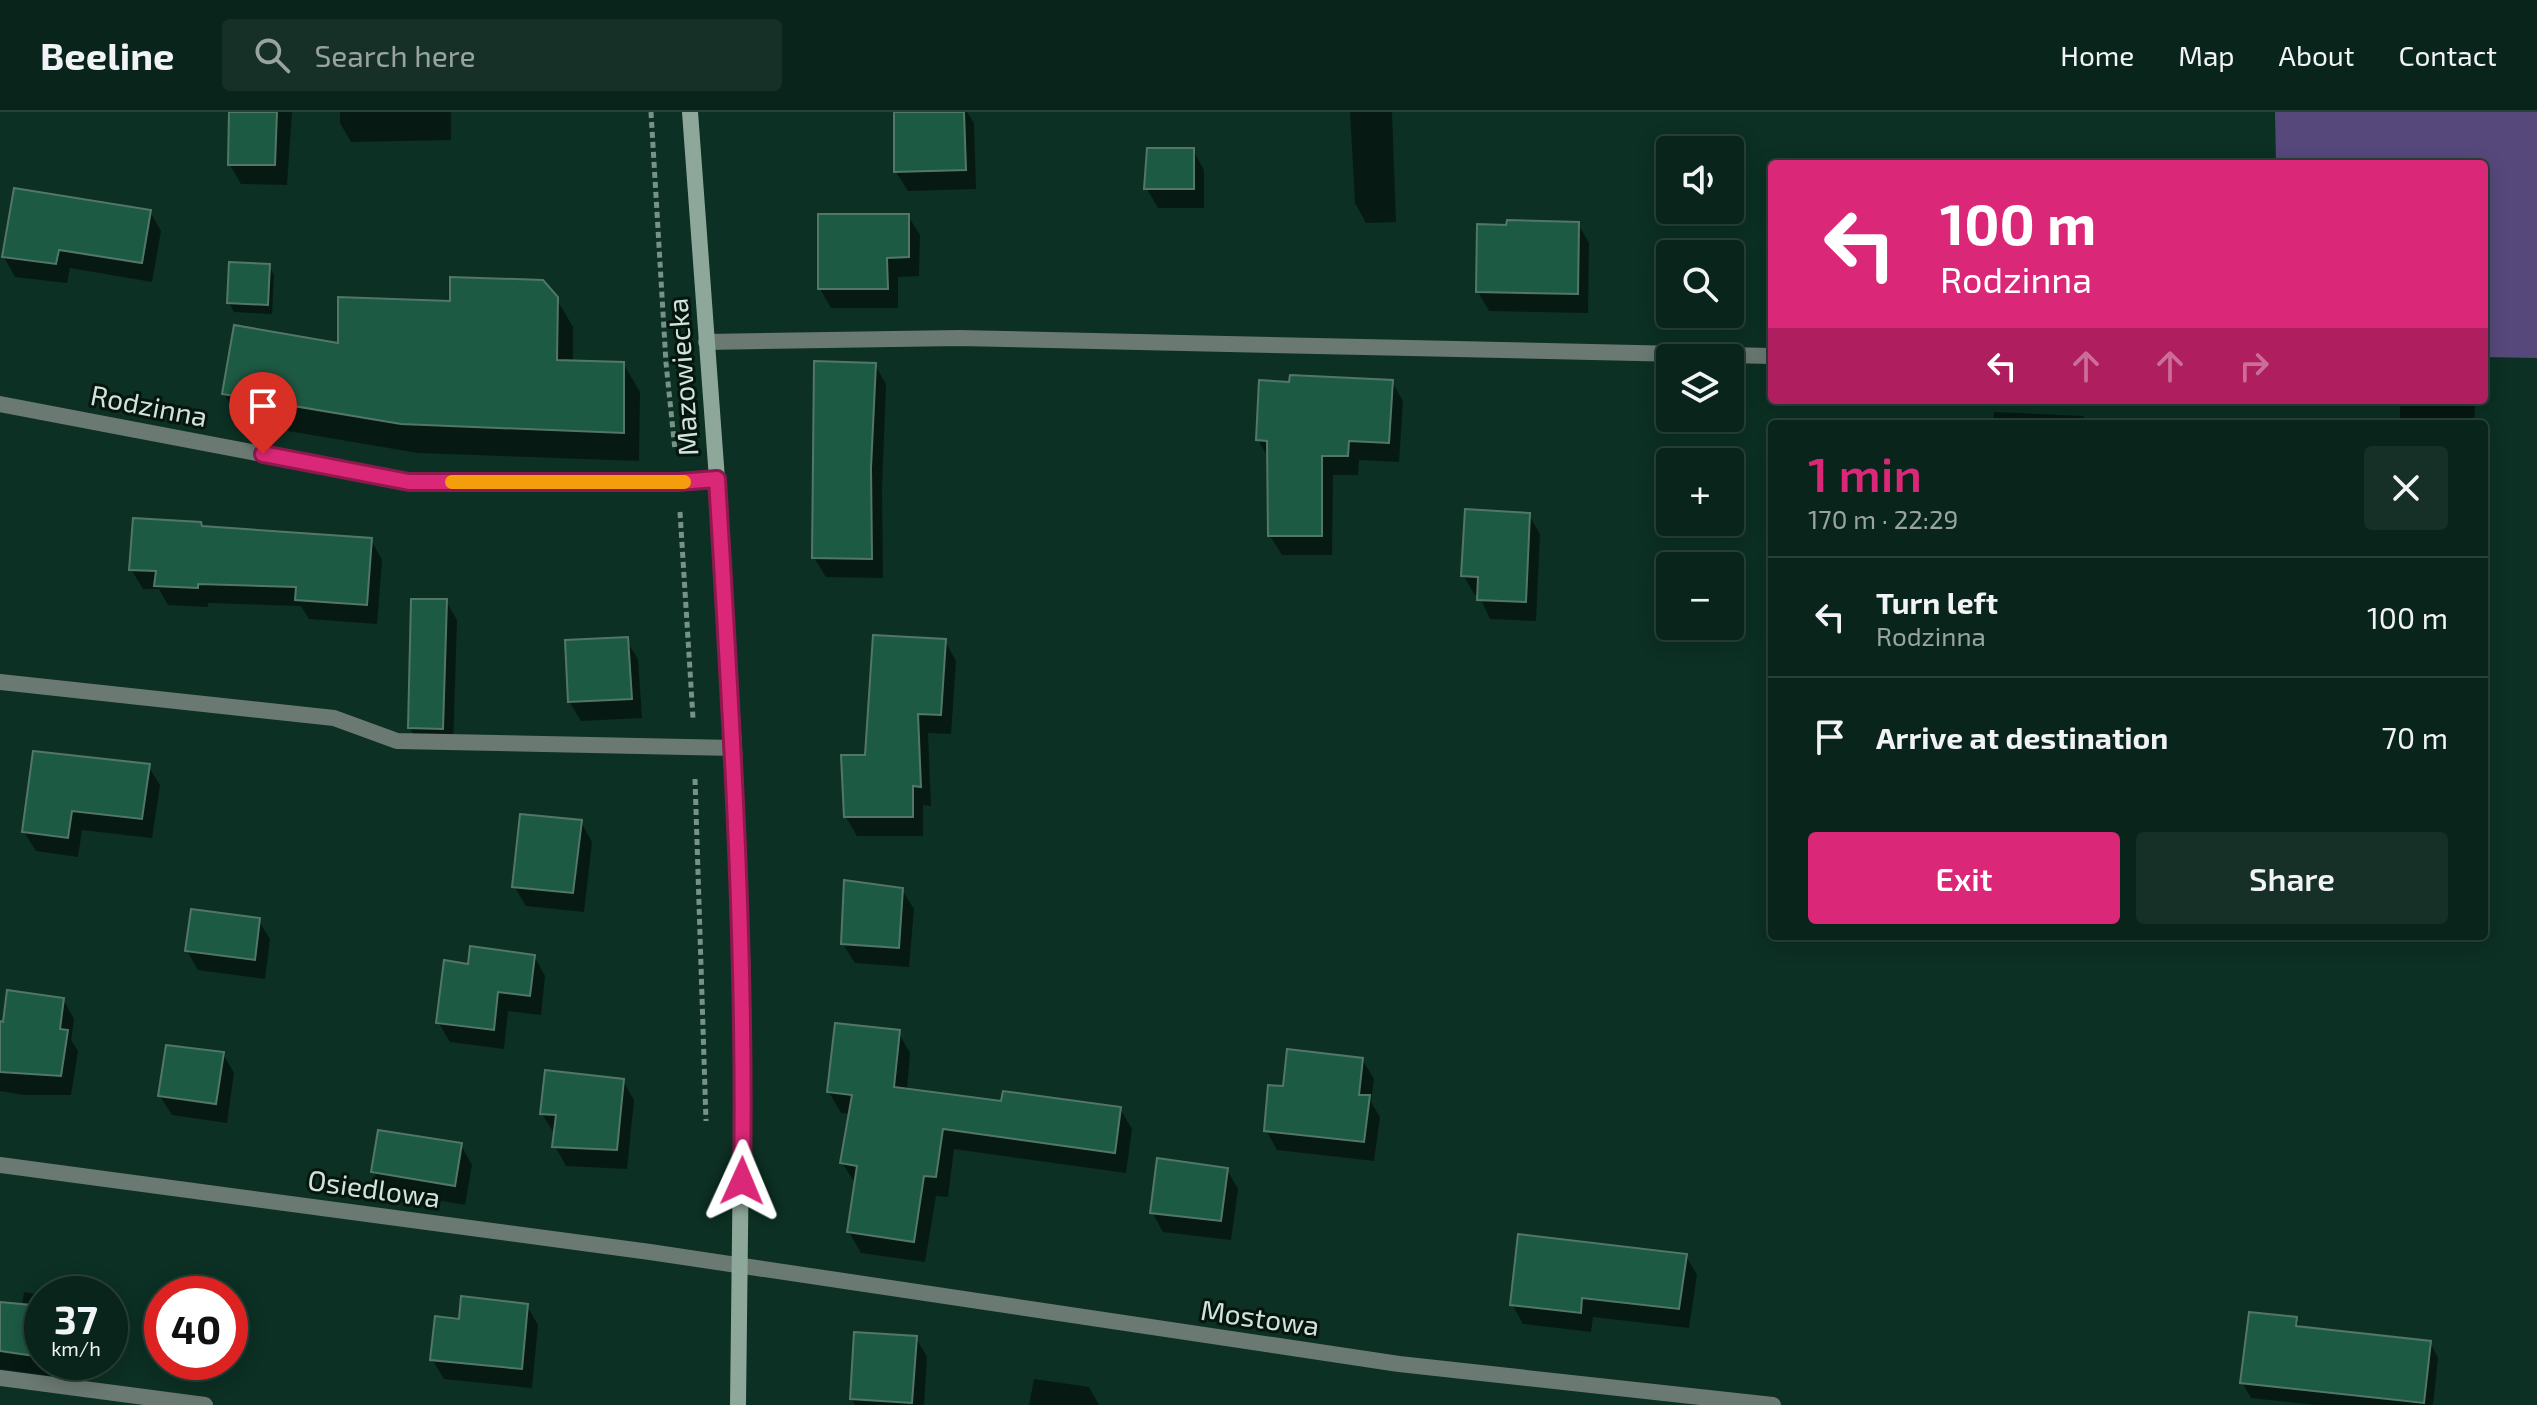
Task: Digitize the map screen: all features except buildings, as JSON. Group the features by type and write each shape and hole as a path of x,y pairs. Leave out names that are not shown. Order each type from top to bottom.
{"street":[{"name":"Mazowiecka","path":"690,112 734,748 743,981 738,1405"},
{"path":"706,342 959,338 1768,356"},
{"name":"Rodzinna","path":"0,404 409,482 678,482 717,479"},
{"path":"0,682 334,718 397,741 734,748"},
{"name":"Osiedlowa","path":"0,1165 741,1267"},
{"name":"Mostowa","path":"741,1267 1399,1364 1773,1405"},
{"path":"0,1378 205,1405"}],"shaded area":[{"path":"2275,112 2537,112 2537,358 2488,357 2488,160 2276,160"}],"slow traffic":[{"path":"452,482 684,482"}],"route":[{"path":"263,454 409,482 678,482 717,479 734,748 743,981 742,1181"}]}
